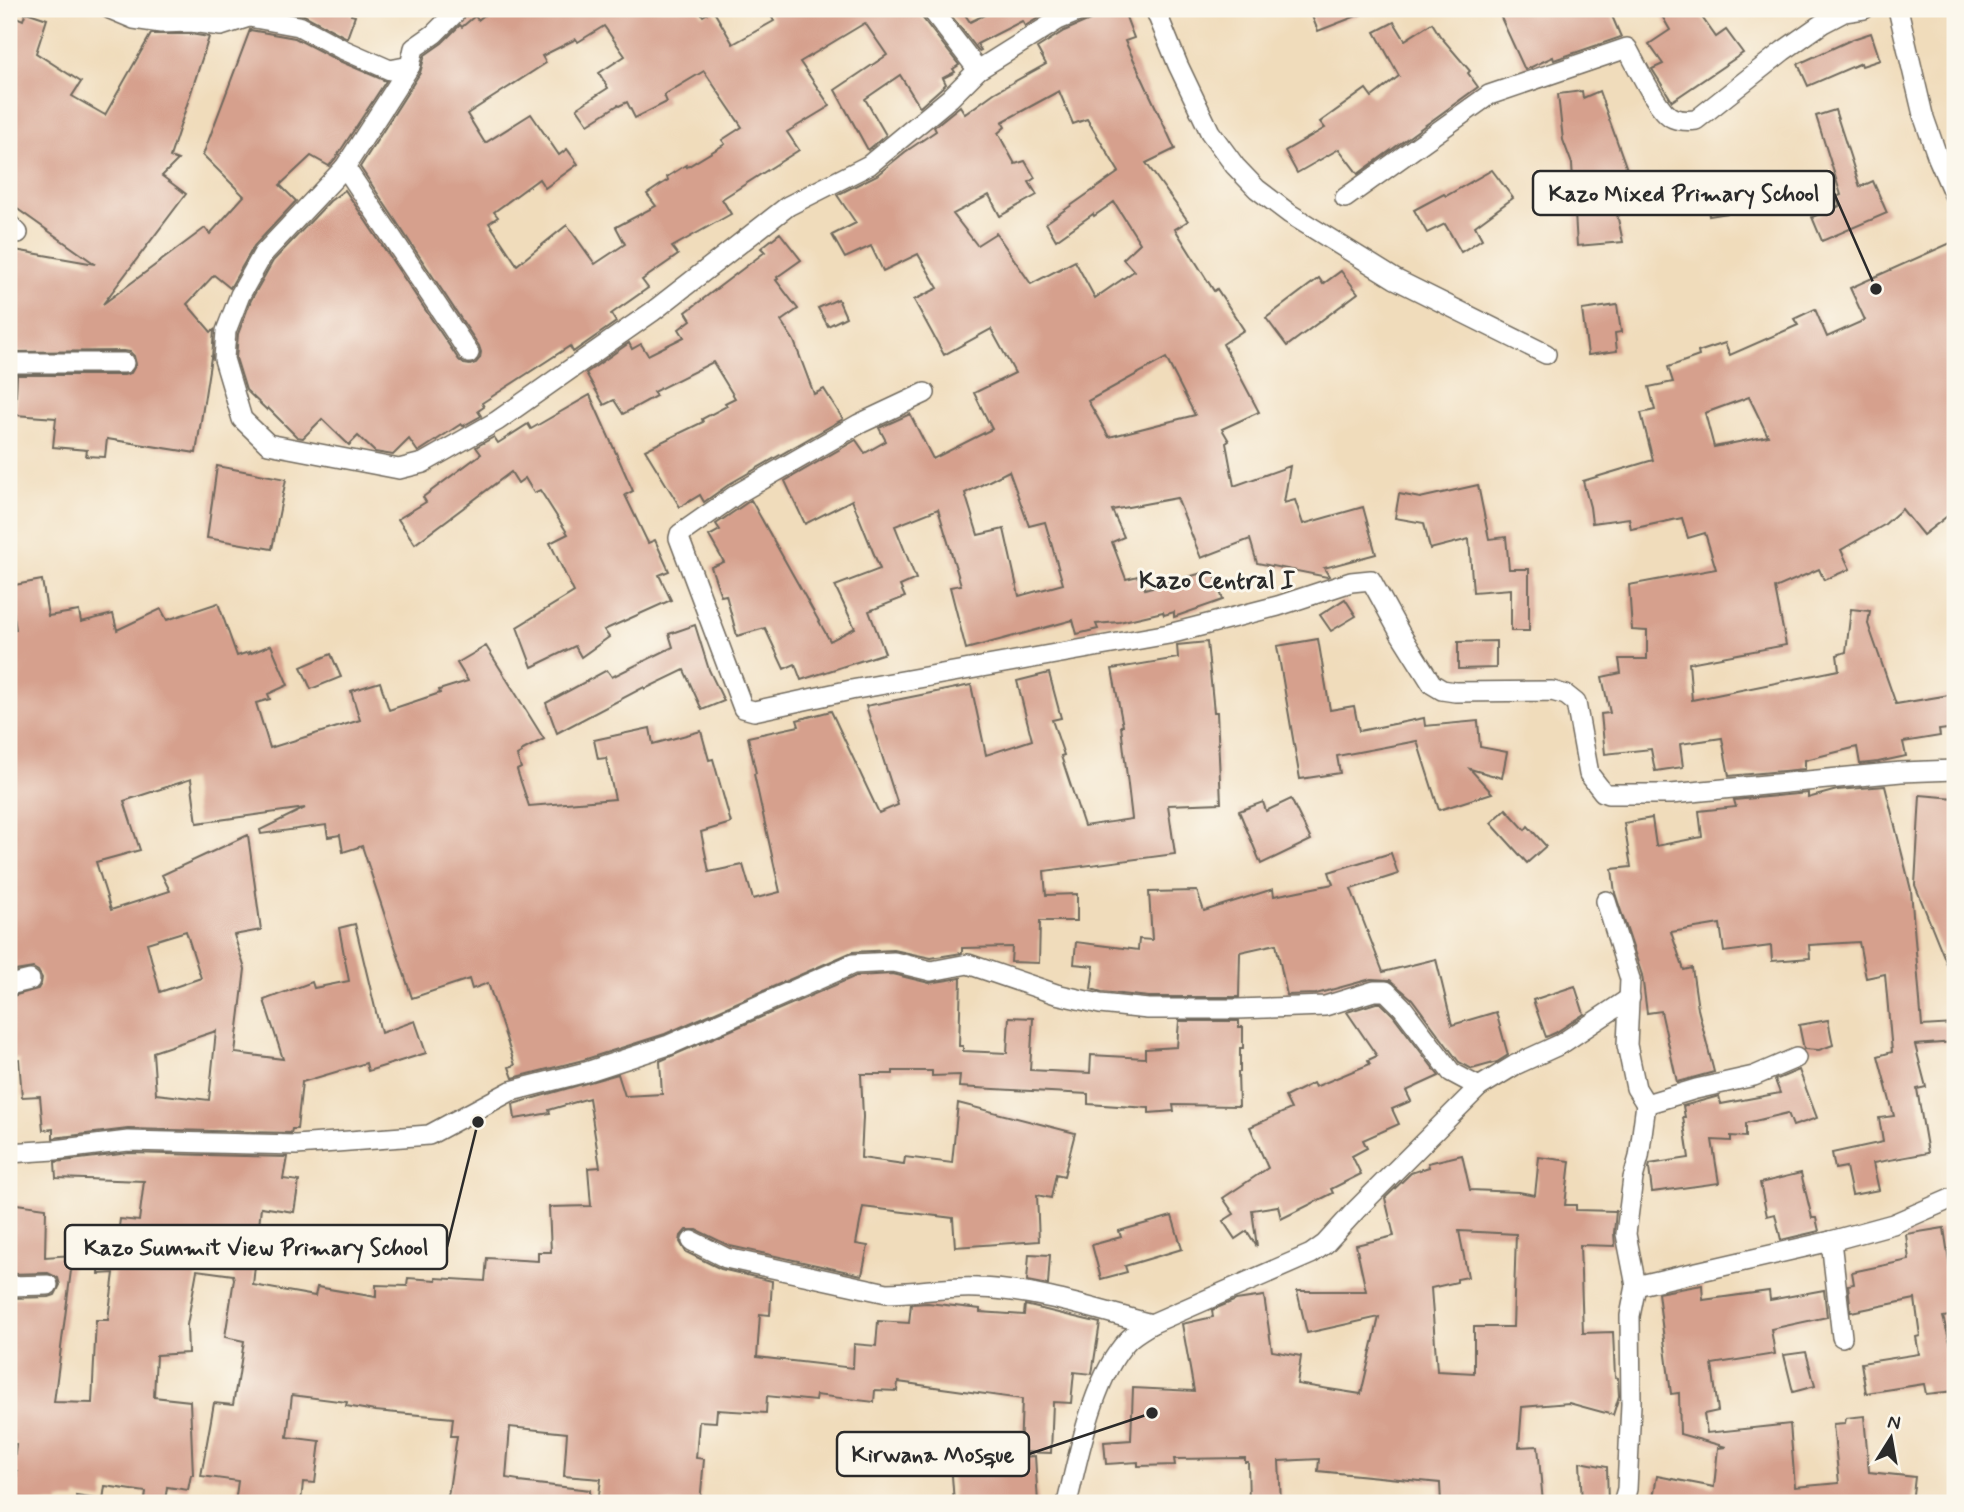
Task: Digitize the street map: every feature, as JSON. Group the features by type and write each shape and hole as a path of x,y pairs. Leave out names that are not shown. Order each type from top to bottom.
{"street":[{"path":"110,9 134,19 161,23 191,22 221,26 249,17 299,26 390,70 410,66"},
{"path":"459,9 434,34 414,48 410,66 345,167 263,254 240,295 226,331 223,359 242,419 268,444 400,469 423,463 497,421 652,312 788,206 869,165 950,98 978,70 1058,20 1085,9"},
{"path":"931,9 978,70"},
{"path":"1155,9 1210,132 1235,166 1257,189 1290,214 1395,279 1546,354"},
{"path":"1345,198 1489,95 1627,48 1661,108 1671,118 1696,120 1823,23 1844,12 1866,9 1898,9 1923,115 1955,197"},
{"path":"345,167 469,353"},
{"path":"9,364 124,363"},
{"path":"925,393 859,424 737,494 680,534 679,538 732,680 743,708 747,711 850,690 1169,634 1278,606 1351,582 1371,580 1432,684 1442,690 1552,691 1566,695 1576,703 1589,775 1603,792 1608,794 1671,794 1900,772 1955,770"},
{"path":"1606,901 1630,979 1627,1045 1636,1088 1646,1104 1626,1234 1636,1286 1630,1316 1628,1489 1623,1503"},
{"path":"9,1153 128,1141 296,1146 429,1135 511,1091 586,1072 668,1045 853,964 894,962 931,971 968,964 1056,994 1100,1004 1148,1009 1325,1006 1374,991 1386,991 1412,1020 1451,1072 1479,1087"},
{"path":"9,985 30,980"},
{"path":"1067,1503 1089,1419 1102,1382 1114,1358 1130,1339 1151,1324 1311,1254 1325,1244 1479,1087 1515,1065 1561,1044 1630,998"},
{"path":"1646,1104 1754,1076 1796,1058"},
{"path":"1636,1286 1893,1224 1955,1197"},
{"path":"692,1241 726,1258 887,1293 969,1288 1017,1292 1151,1324"},
{"path":"1831,1241 1842,1337"},
{"path":"9,1286 48,1286"}],"building":[{"path":"272,9 353,9 351,15 355,16 347,38 304,15"},
{"path":"492,9 698,9 703,16 713,10 733,44 774,21 767,9 919,9 921,16 959,65 953,69 955,72 943,78 946,84 920,107 900,75 865,99 886,135 868,150 835,90 887,55 865,23 800,62 830,106 787,132 799,150 722,199 731,214 672,247 678,255 642,280 648,288 611,314 616,322 573,352 570,346 482,403 484,407 478,411 481,416 463,426 461,424 418,452 409,439 393,455 375,452 358,436 349,445 322,419 303,438 297,437 246,390 236,358 238,334 251,300 273,261 330,201 345,190 459,360 470,365 480,358 479,346 360,167 420,73 425,55 460,25 462,27 475,16 478,20","holes":["604,26 625,56 599,73 608,88 577,108 588,124 627,102 635,118 667,102 664,95 704,71 742,127 722,140 725,144 667,177 668,180 647,194 656,206 616,227 625,244 595,264 567,225 517,265 489,223 498,217 494,212 539,179 545,188 578,164 567,149 559,155 531,114 485,143 467,114 546,63 542,56 576,39 578,42"]},
{"path":"946,9 961,9 970,22 997,9 1053,9 1025,26 1022,21 977,44 981,50 979,51"},
{"path":"1097,9 1123,9 1134,38 1125,41 1175,149 1146,163 1188,221 1175,229 1214,291 1217,289 1244,330 1223,344 1259,412 1222,429 1229,441 1226,443 1234,486 1290,466 1284,503 1295,500 1303,524 1363,507 1376,554 1324,568 1329,576 1327,577 1257,563 1250,539 1201,558 1177,498 1112,510 1124,537 1112,542 1126,579 1142,575 1145,589 1213,570 1223,600 1174,617 1174,612 1164,615 1163,612 1096,624 1098,629 1077,634 1073,620 966,649 950,587 961,585 938,509 895,526 916,579 900,586 905,597 869,611 885,653 801,680 795,664 784,669 765,628 737,636 726,595 721,596 711,567 724,562 709,536 720,530 716,524 751,500 830,641 855,628 835,586 880,569 852,500 805,524 785,481 856,440 865,453 886,441 879,428 910,414 933,459 992,429 974,393 1015,373 991,329 944,355 914,300 938,288 918,254 883,271 871,246 845,258 832,235 856,223 837,195 877,175 936,131 934,127 960,106 965,114 994,93 1046,64 1037,48 1095,16","holes":["1059,91 1073,124 1087,119 1119,172 1046,223 1056,240 1114,202 1140,243 1123,259 1134,271 1095,298 1075,261 1031,284 996,233 977,245 953,214 989,195 1000,216 1037,195 1029,182 1035,178 1025,161 1015,164 998,133 1005,127 1002,122","1166,358 1195,415 1109,437 1088,401","1009,471 1029,526 1045,522 1063,584 1019,596 1004,529 978,535 965,493"]},
{"path":"1309,9 1372,9 1372,10 1318,31"},
{"path":"1497,9 1609,9 1621,37 1554,60 1553,57 1525,70"},
{"path":"1658,9 1696,9 1716,37 1726,30 1743,53 1672,101 1652,69 1663,64 1649,44 1670,30"},
{"path":"26,12 47,19 36,53 81,82 72,96 105,115 151,34 209,37 170,157 178,160 162,176 186,194 103,304 205,228 210,234 244,196 203,155 250,30 295,38 386,81 329,166 311,156 280,185 296,201 254,246 230,288 214,275 187,304 211,332 214,330 196,453 107,439 105,457 86,456 87,450 53,447 56,418 15,415 17,375 124,375 131,373 136,364 134,356 124,351 9,352 9,249 95,264 9,203 9,14 23,20"},
{"path":"1394,22 1405,40 1432,23 1470,71 1468,73 1478,87 1358,174 1339,149 1297,173 1285,151 1325,128 1320,122 1366,89 1372,97 1399,76 1375,32"},
{"path":"1871,33 1880,60 1862,66 1861,63 1808,86 1798,64"},
{"path":"1582,91 1583,98 1599,91 1632,183 1661,176 1667,202 1617,214 1623,242 1577,246 1572,164 1563,140 1558,94"},
{"path":"1835,110 1860,187 1873,181 1887,213 1822,241 1812,217 1840,206 1836,197 1841,195 1816,116"},
{"path":"1492,170 1513,198 1475,226 1482,239 1461,252 1445,224 1427,233 1414,210 1444,194 1446,196"},
{"path":"1750,188 1753,209 1709,216 1706,196"},
{"path":"780,233 801,260 776,280 798,309 781,321 794,341 814,394 824,389 843,419 731,483 704,502 700,495 680,507 645,450 703,422 702,419 727,406 725,403 735,398 713,362 653,392 656,396 623,414 614,400 604,405 586,373 629,343 632,349 641,344 648,355 684,337 679,329 691,320 686,312 765,252 761,248"},
{"path":"1955,241 1955,510 1923,535 1902,509 1884,525 1841,550 1850,569 1824,580 1819,569 1775,588 1786,645 1689,663 1692,700 1839,670 1837,655 1846,652 1851,609 1870,611 1868,624 1896,704 1955,694 1955,728 1939,730 1940,736 1903,742 1906,756 1878,762 1860,764 1857,747 1805,760 1805,769 1729,776 1722,738 1680,744 1683,767 1655,771 1651,749 1605,754 1601,714 1610,713 1602,677 1621,673 1619,659 1647,659 1647,631 1632,630 1629,585 1716,569 1705,533 1688,538 1682,518 1631,529 1629,518 1592,523 1583,481 1653,460 1641,413 1655,410 1649,387 1673,382 1668,367 1699,356 1698,352 1725,343 1730,355 1798,325 1794,319 1815,309 1827,337 1865,320 1850,288","holes":["1749,397 1768,436 1714,447 1705,413"]},
{"path":"1341,271 1358,293 1287,346 1266,318 1319,278 1323,284"},
{"path":"838,299 846,317 828,326 818,308"},
{"path":"1617,305 1621,332 1615,333 1617,351 1588,355 1582,310"},
{"path":"590,395 633,491 625,495 648,543 655,540 669,571 659,575 671,600 604,630 609,637 581,657 575,646 532,667 517,627 574,592 550,543 568,534 540,490 534,493 525,478 518,483 511,472 415,544 398,519 426,502 423,497 481,454 476,447 494,437 498,443 528,424 531,429"},
{"path":"217,466 286,479 272,549 207,538"},
{"path":"1478,485 1489,539 1506,537 1509,569 1529,569 1529,631 1511,631 1511,589 1473,592 1469,539 1430,549 1424,523 1395,518 1399,494 1420,498"},
{"path":"42,580 48,616 79,611 81,622 113,614 117,630 161,609 167,620 218,603 237,656 271,645 288,685 268,694 270,699 256,703 270,748 360,720 351,691 380,682 389,710 468,681 457,663 486,646 544,739 517,756 521,768 517,770 529,806 615,799 606,758 598,759 594,740 650,728 653,744 701,731 709,760 713,759 731,823 701,832 709,872 743,865 753,899 780,892 748,737 799,726 797,720 831,711 879,813 898,805 866,706 971,685 986,755 1032,740 1017,681 1049,673 1061,718 1052,720 1084,826 1132,819 1123,726 1112,669 1178,658 1177,645 1207,642 1214,712 1217,712 1221,803 1168,805 1175,854 1044,871 1046,895 1077,894 1077,921 1040,921 1039,963 1011,962 1012,947 962,948 962,953 931,958 894,950 852,952 665,1034 583,1060 513,1078 509,1067 515,1065 488,983 472,989 469,979 412,998 362,846 343,852 340,835 328,837 326,825 261,834 260,830 305,808 197,823 191,779 124,801 140,850 96,862 111,910 170,891 162,875 248,835 261,930 234,935 245,969 235,1053 283,1059 264,1000 312,982 314,988 349,981 339,928 355,924 381,1033 415,1021 426,1053 368,1071 366,1063 302,1082 297,1129 292,1129 291,1133 128,1129 53,1138 53,1129 43,1130 40,1096 22,1097 19,1059 9,1060 9,997 38,989 42,978 33,968 9,972 9,631 16,630 9,586","holes":["186,931 201,978 160,992 147,943","216,1031 209,1100 156,1094 153,1052"]},
{"path":"1345,599 1356,616 1331,631 1320,615"},
{"path":"695,625 709,670 724,701 702,710 684,670 645,689 644,687 557,733 546,703 607,670 612,677 673,647 669,634"},
{"path":"1318,639 1330,710 1354,706 1359,731 1424,718 1425,726 1478,721 1480,747 1507,752 1502,778 1470,769 1492,793 1439,810 1417,741 1337,756 1340,773 1300,779 1277,646"},
{"path":"1496,641 1496,668 1458,669 1458,642"},
{"path":"331,654 341,677 311,689 301,667"},
{"path":"1885,786 1911,890 1922,1026 1955,1024 1955,1042 1915,1045 1926,1087 1917,1089 1928,1153 1873,1163 1879,1190 1852,1195 1846,1167 1835,1169 1832,1153 1883,1142 1879,1118 1894,1116 1878,1056 1892,1052 1885,974 1866,978 1859,942 1809,945 1810,958 1772,961 1771,946 1724,952 1720,924 1671,932 1684,970 1692,968 1698,1009 1714,1072 1677,1082 1661,1011 1647,1013 1642,975 1615,893 1612,869 1631,867 1624,823 1652,818 1656,846 1702,837 1699,811 1736,807 1734,800 1808,793 1808,798 1837,790"},
{"path":"1920,795 1955,798 1955,984 1915,885"},
{"path":"1291,799 1311,840 1261,864 1239,811 1263,802 1266,811"},
{"path":"1506,809 1525,830 1528,826 1546,846 1527,863 1491,823"},
{"path":"1391,853 1398,874 1351,889 1383,972 1436,959 1452,1025 1496,1012 1508,1055 1497,1062 1472,1069 1459,1062 1412,999 1390,980 1371,979 1316,994 1287,995 1276,944 1240,952 1239,997 1149,997 1102,992 1091,989 1094,966 1074,964 1076,942 1138,950 1139,939 1152,940 1149,892 1197,891 1204,911 1273,889 1274,896 1333,884 1329,872"},
{"path":"893,974 929,983 961,978 959,1046 963,1046 963,1051 1007,1053 1009,1017 1033,1018 1030,1070 1090,1073 1091,1055 1145,1058 1145,1049 1177,1047 1179,1021 1239,1021 1239,1027 1243,1027 1243,1048 1240,1048 1238,1072 1239,1106 1173,1105 1174,1111 1149,1113 1149,1108 1088,1104 1088,1094 959,1087 960,1075 932,1076 932,1071 861,1074 861,1158 904,1164 905,1157 952,1163 958,1103 1075,1133 1064,1176 1056,1174 1051,1198 1037,1195 1039,1241 955,1247 953,1218 863,1207 856,1244 868,1246 862,1275 730,1246 697,1230 686,1230 681,1236 680,1242 686,1252 721,1269 772,1281 770,1315 760,1314 757,1357 853,1368 854,1344 876,1346 878,1321 909,1323 911,1304 928,1303 980,1309 980,1312 1024,1315 1025,1305 1100,1323 1092,1374 1074,1372 1071,1403 1053,1402 1051,1453 1020,1452 1022,1399 898,1382 897,1391 875,1390 874,1402 816,1395 815,1401 767,1396 766,1413 717,1410 716,1422 699,1421 696,1458 704,1459 700,1503 598,1503 601,1479 564,1476 567,1433 510,1427 506,1478 519,1482 590,1490 590,1503 447,1503 457,1436 451,1436 453,1418 375,1411 346,1406 347,1402 292,1395 287,1437 320,1441 315,1483 303,1482 301,1503 235,1503 238,1481 201,1476 214,1403 233,1405 238,1381 244,1341 225,1337 234,1279 233,1275 197,1270 187,1325 188,1353 156,1355 154,1397 190,1401 193,1475 188,1490 167,1487 165,1502 145,1499 146,1492 105,1486 103,1500 76,1496 76,1500 59,1500 59,1503 15,1503 17,1471 13,1470 16,1444 9,1444 9,1298 49,1297 55,1295 60,1285 58,1278 48,1273 9,1274 9,1203 46,1208 45,1257 73,1255 54,1402 92,1403 96,1320 108,1320 114,1273 99,1274 100,1252 116,1250 120,1219 139,1221 144,1181 56,1178 55,1162 129,1153 287,1157 283,1179 299,1181 294,1212 261,1207 253,1285 315,1296 317,1287 376,1297 376,1285 407,1286 408,1278 485,1281 487,1258 538,1261 538,1252 551,1252 549,1207 591,1206 588,1168 600,1167 589,1098 549,1110 550,1113 515,1119 513,1104 618,1074 625,1096 662,1094 660,1061 856,976"},
{"path":"1575,986 1584,1014 1546,1037 1533,1000"},
{"path":"1381,1003 1393,1015 1439,1076 1406,1091 1411,1101 1392,1109 1399,1124 1363,1140 1367,1148 1352,1156 1361,1174 1331,1189 1333,1193 1281,1219 1278,1206 1252,1210 1257,1247 1247,1231 1235,1239 1223,1221 1234,1214 1223,1198 1268,1168 1250,1127 1291,1109 1285,1097 1313,1083 1315,1087 1370,1064 1368,1060 1377,1056 1347,1012"},
{"path":"1828,1020 1833,1045 1819,1050 1804,1049 1799,1025"},
{"path":"1799,1070 1817,1118 1793,1126 1788,1113 1746,1123 1746,1137 1731,1136 1731,1141 1712,1140 1719,1183 1652,1192 1650,1164 1689,1158 1683,1106 1719,1096 1721,1104 1780,1093 1775,1080"},
{"path":"1462,1155 1470,1190 1535,1195 1539,1157 1570,1161 1565,1205 1576,1205 1576,1210 1616,1211 1615,1246 1580,1245 1583,1333 1613,1332 1615,1377 1618,1378 1619,1396 1613,1415 1569,1403 1522,1407 1519,1447 1538,1446 1543,1503 1441,1503 1440,1483 1318,1471 1319,1459 1279,1461 1281,1503 1249,1503 1248,1462 1245,1462 1245,1458 1174,1459 1175,1465 1138,1466 1138,1462 1106,1464 1104,1442 1131,1440 1133,1388 1194,1391 1182,1324 1213,1317 1212,1310 1236,1300 1264,1296 1272,1351 1301,1356 1297,1384 1361,1394 1379,1317 1307,1333 1297,1291 1366,1291 1356,1245 1394,1236 1385,1198 1411,1173 1429,1167 1428,1163","holes":["1459,1231 1516,1234 1513,1327 1474,1327 1474,1373 1437,1371 1431,1288 1468,1277"]},
{"path":"1801,1173 1812,1218 1816,1218 1819,1231 1781,1240 1775,1214 1767,1216 1760,1183"},
{"path":"1172,1216 1182,1249 1125,1266 1127,1272 1101,1279 1092,1245 1121,1237 1119,1231"},
{"path":"1944,1228 1955,1315 1943,1317 1955,1360 1955,1391 1926,1394 1924,1384 1866,1393 1861,1363 1919,1354 1916,1337 1920,1336 1915,1299 1851,1312 1848,1285 1854,1284 1852,1272 1909,1260 1906,1234"},
{"path":"1029,1254 1050,1255 1048,1285 1027,1281"},
{"path":"1702,1285 1703,1300 1769,1291 1770,1300 1824,1290 1827,1317 1771,1329 1775,1354 1712,1364 1718,1411 1704,1414 1707,1433 1790,1424 1795,1487 1839,1483 1833,1424 1845,1423 1846,1418 1864,1416 1869,1472 1915,1477 1912,1503 1652,1503 1657,1476 1714,1487 1718,1448 1726,1447 1680,1434 1679,1393 1671,1394 1658,1293"},
{"path":"1806,1352 1815,1386 1793,1392 1784,1355"},
{"path":"1035,1456 1038,1503 954,1503 951,1462"},
{"path":"1580,1462 1607,1467 1608,1503 1582,1503"}],"place":[{"name":"Kazo Mixed Primary School","path":"1876,289"},
{"name":"Kazo Summit View Primary School","path":"478,1122"},
{"name":"Kirwana Mosque","path":"1152,1413"}],"district":[{"name":"Kazo Central I","path":"1217,580"}]}
